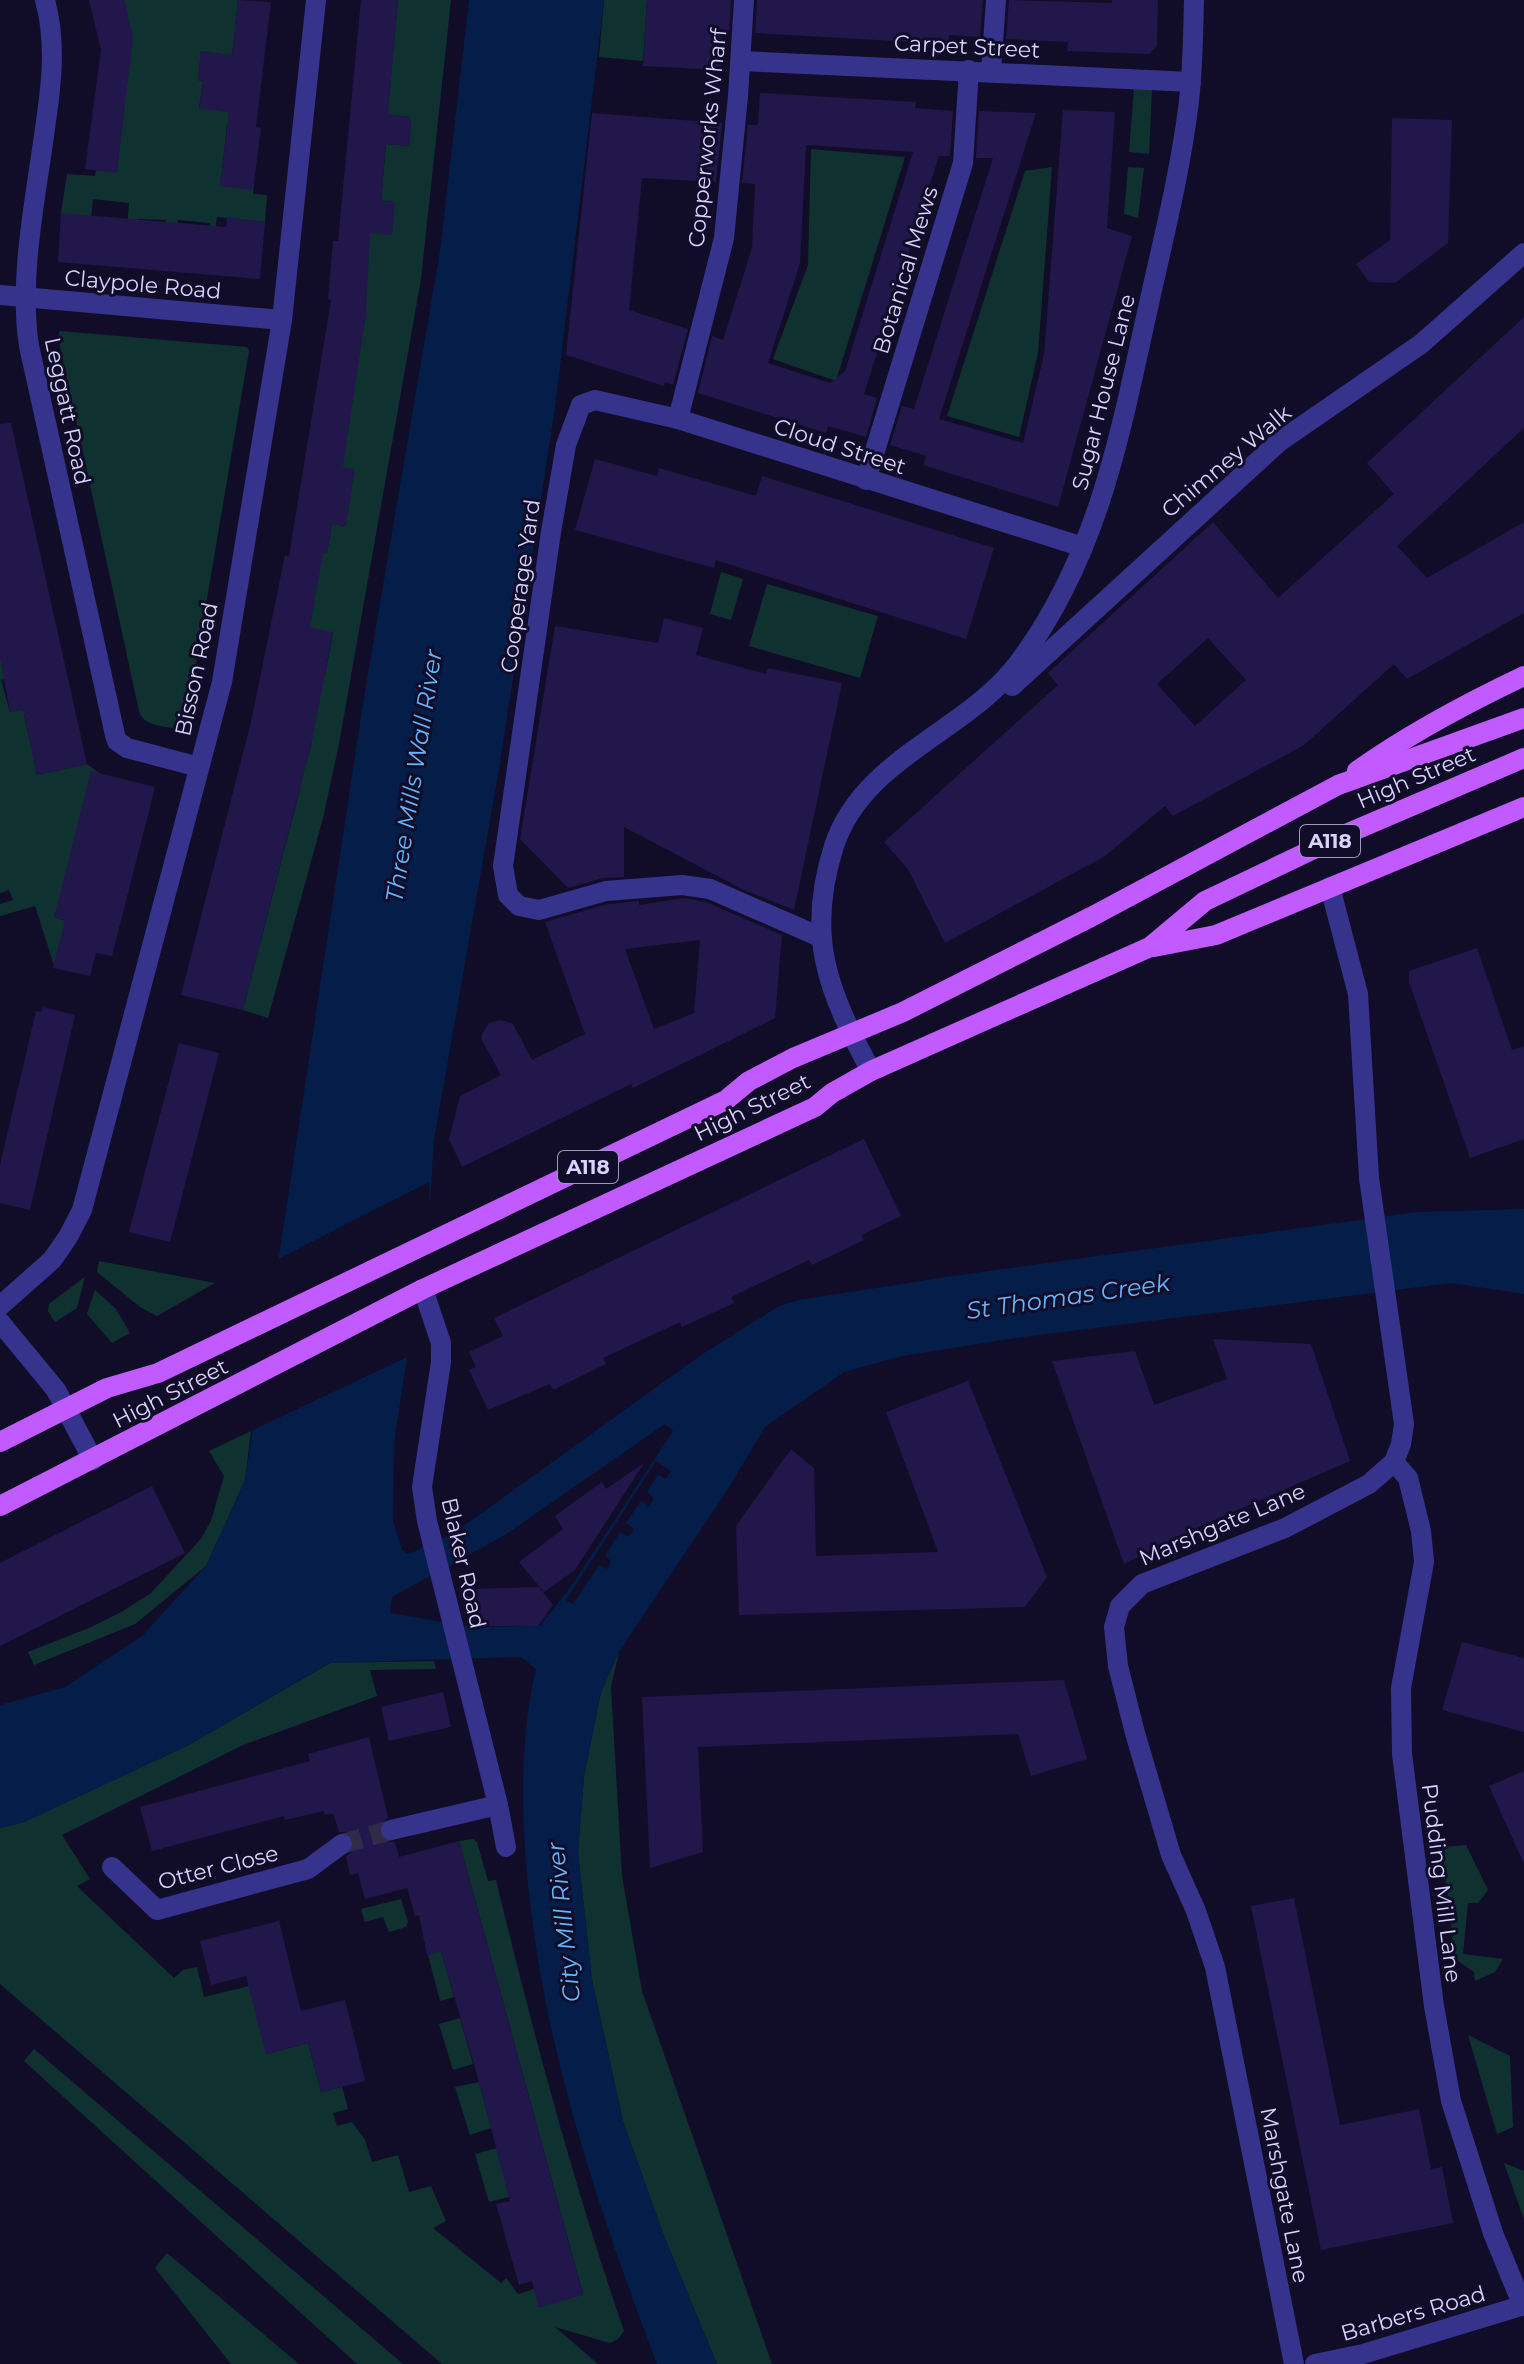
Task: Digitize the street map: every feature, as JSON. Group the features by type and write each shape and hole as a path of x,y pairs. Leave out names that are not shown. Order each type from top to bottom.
{"main road":[{"name":"A118","path":"1338,785 1401,740 1451,711 1524,676"},
{"name":"High Street","path":"0,1442 107,1388 158,1373 726,1100 749,1081 793,1058 852,1035 1091,917 1338,785 1524,718"},
{"name":"High Street","path":"0,1506 420,1291 815,1107 832,1093 871,1071 1150,947 1205,901 1339,837 1524,758"},
{"name":"A118","path":"1150,947 1216,935 1524,807"}],"street":[{"name":"Leggatt Road","path":"45,0 54,65 24,297 29,346 117,741 127,748 199,767"},
{"name":"Bisson Road","path":"0,1306 52,1260 82,1210 222,682 282,320 316,0"},
{"name":"Copperworks Wharf","path":"678,419 724,238 744,0"},
{"path":"991,71 996,0"},
{"name":"Sugar House Lane","path":"871,1071 852,1035 824,963 820,937 822,902 835,842 849,817 886,771 971,709 1019,662 1059,601 1083,547 1110,477 1182,153 1191,82 1194,0"},
{"name":"Carpet Street","path":"741,61 1191,82"},
{"name":"Botanical Mews","path":"866,480 963,163 969,70"},
{"name":"Chimney Walk","path":"971,709 976,715 1033,668 1279,442 1421,344 1524,253"},
{"name":"Claypole Road","path":"0,295 282,320"},
{"name":"Cloud Street","path":"581,405 595,400 678,419 1083,547"},
{"name":"Cooperage Yard","path":"581,405 565,449 516,777 503,866 508,895 519,906 539,910 606,891 682,885 710,889 820,937"},
{"path":"1330,887 1358,994 1373,1207 1404,1424 1394,1462"},
{"name":"Blaker Road","path":"420,1291 441,1343 422,1487 427,1521 506,1847"},
{"path":"0,1322 42,1370 67,1408 93,1460"},
{"name":"Pudding Mill Lane","path":"1394,1462 1408,1478 1421,1531 1424,1562 1401,1688 1402,1754 1434,2006 1451,2101 1493,2233 1524,2306"},
{"name":"Marshgate Lane","path":"1294,2364 1215,1967 1196,1911 1171,1855 1139,1748 1118,1666 1114,1627 1120,1606 1142,1584 1285,1528 1369,1484 1394,1462"},
{"path":"391,1830 498,1805"},
{"name":"Otter Close","path":"112,1867 157,1910 308,1869 342,1844"},
{"name":"Barbers Road","path":"1315,2364 1377,2350 1524,2306"}],"green space":[{"path":"124,0 238,0 232,55 201,52 198,80 203,81 199,108 251,115 227,125 221,180 254,184 253,194 267,195 265,222 217,217 214,237 209,237 210,223 178,220 176,234 165,233 166,220 137,219 136,232 127,231 129,203 93,199 90,229 61,213 67,174 95,176 96,170 117,172 132,35"},
{"path":"398,0 451,0 421,279 339,744 323,818 268,1018 243,1010 300,789 274,782 302,778 312,742 285,735 325,675 333,633 307,627 301,549 327,553 332,524 346,526 341,467 366,313 347,242 395,202 381,201 386,144 409,146 411,117 371,113 388,107"},
{"path":"604,0 647,0 643,61 599,57"},
{"path":"1134,87 1152,89 1149,154 1129,152"},
{"path":"811,149 905,157 836,381 773,359 808,265"},
{"path":"1052,167 1038,353 1019,437 947,416 1025,171"},
{"path":"1128,167 1144,168 1138,218 1124,214"},
{"path":"60,331 247,347 249,351 193,681 178,729 150,723 139,711 58,337"},
{"path":"721,572 743,579 731,620 710,614"},
{"path":"767,584 878,616 860,678 749,646"},
{"path":"0,657 15,676 1,680 10,712 34,707 24,715 31,746 42,744 34,760 37,775 87,764 99,773 54,917 66,921 54,965 35,906 0,916 0,904 13,900 9,890 0,893"},
{"path":"99,1261 215,1283 157,1316 140,1307 97,1272"},
{"path":"85,1277 77,1308 55,1322 48,1311 49,1304"},
{"path":"95,1290 116,1309 130,1333 112,1343 87,1314"},
{"path":"251,1431 245,1480 206,1566 135,1624 34,1665 28,1652 91,1627 151,1593 200,1540 211,1521 224,1476 209,1451"},
{"path":"619,1652 611,1687 622,1876 642,1991 772,2364 717,2364 664,2236 623,2121 592,1980 578,1853 584,1776 601,1692"},
{"path":"434,1661 436,1669 370,1670 377,1696 243,1745 62,1835 90,1879 77,1886 82,1891 174,1978 183,1970 197,1967 204,1997 249,1986 266,2054 308,2043 321,2092 342,2087 348,2109 333,2113 337,2126 352,2122 365,2140 372,2162 398,2155 409,2192 431,2186 446,2221 433,2228 501,2283 506,2278 518,2294 534,2289 540,2307 583,2294 459,1841 473,1839 477,1842 488,1881 496,1880 555,2107 624,2331 610,2343 555,2327 598,2364 442,2364 0,1984 0,1828 24,1822 189,1745 330,1663"},
{"path":"1466,1845 1488,1890 1478,1903 1468,1903 1463,1954 1503,1959 1495,1972 1475,1981 1474,1972 1455,1959 1442,1847"},
{"path":"401,1899 408,1922 406,1927 389,1932 383,1917 365,1922 361,1909"},
{"path":"441,1951 454,1997 440,2001 428,1955"},
{"path":"460,2018 473,2064 453,2070 439,2024"},
{"path":"1468,2035 1510,2056 1513,2127 1497,2134"},
{"path":"34,2049 403,2364 357,2364 24,2061"},
{"path":"479,2082 491,2128 470,2135 455,2087"},
{"path":"497,2148 509,2197 489,2202 475,2154"},
{"path":"1504,2163 1524,2171 1524,2219"},
{"path":"167,2253 299,2364 231,2364 155,2268"}],"water":[{"path":"469,0 604,0 555,408 499,769 434,1140 430,1203 394,1444 393,1520 402,1550 409,1554 454,1533 701,1355 779,1306 799,1300 946,1277 1417,1212 1524,1209 1524,1294 1451,1283 1016,1338 902,1356 844,1372 765,1427 728,1489 619,1652 601,1692 584,1776 578,1853 592,1980 623,2121 664,2236 717,2364 657,2364 610,2234 570,2102 539,1968 530,1900 523,1770 528,1709 536,1669 521,1657 329,1663 189,1745 24,1822 0,1828 0,1705 65,1687 142,1636 206,1566 245,1480 364,697 440,251","holes":["665,1424 673,1431 572,1585 540,1626 471,1627 390,1613 392,1597 505,1535"]}],"pier":[{"path":"429,1182 430,1203 409,1356 251,1431 274,1261"},
{"path":"656,1461 671,1471 666,1479 658,1475 647,1492 654,1498 649,1506 641,1501 626,1523 634,1529 629,1537 620,1532 605,1556 611,1561 607,1569 599,1565 573,1604 566,1600"}],"building":[{"path":"89,0 124,0 133,37 117,173 85,169 101,50"},
{"path":"238,0 271,2 256,127 261,128 253,190 220,186 229,112 199,109 203,81 198,80 201,51 232,55"},
{"path":"361,0 398,0 388,114 411,117 409,146 386,144 381,201 395,202 392,235 370,233 366,313 343,467 355,469 346,526 332,524 327,553 323,553 310,628 333,632 312,741 243,1010 181,995 251,722 285,555 289,556 331,300 328,299 333,241 338,241"},
{"path":"647,0 731,0 729,32 723,31 721,70 643,66"},
{"path":"757,0 983,0 980,37 949,35 948,44 755,33"},
{"path":"1009,0 1112,3 1112,0 1158,0 1157,46 1149,54 1067,51 1068,42 1006,39"},
{"path":"760,93 916,102 915,108 953,111 950,156 939,156 864,394 877,398 866,437 828,426 826,433 698,393 712,336 723,340 752,248 755,184 742,183 748,125 758,125","holes":["806,145 913,152 845,371 830,383 768,363 800,263"]},
{"path":"1063,110 1115,112 1107,228 1132,236 1058,507 923,465 926,456 890,445 902,406 914,409 993,158 976,158 979,111 1036,113 939,419 1023,443 1044,354"},
{"path":"592,113 722,123 716,182 642,178 629,310 688,329 673,385 665,382 664,386 566,355"},
{"path":"1392,118 1452,120 1448,243 1395,283 1369,282 1356,264 1390,240"},
{"path":"61,213 226,227 227,217 265,222 260,279 58,262"},
{"path":"1524,317 1524,428 1397,546 1427,578 1524,522 1524,613 1407,679 1394,664 1304,745 1173,816 1165,806 1105,856 945,943 908,869 884,842 1058,685 1048,673 1213,522 1278,598 1394,494 1367,463","holes":["1208,638 1246,680 1195,726 1157,684"]},
{"path":"11,423 87,764 37,775 23,709 10,712 0,657 0,424"},
{"path":"595,459 657,476 659,468 756,496 762,476 994,548 966,639 716,560 714,568 575,530"},
{"path":"664,618 703,628 696,655 766,674 768,668 842,683 794,910 744,890 624,827 624,877 603,878 568,888 520,839 555,626 658,643"},
{"path":"91,771 155,787 112,956 96,953 90,976 53,968 65,920 54,918"},
{"path":"684,898 706,902 782,935 775,1018 462,1167 449,1139 460,1096 501,1075 482,1040 489,1023 501,1020 513,1024 532,1060 585,1034 545,922 608,904 639,901 639,905","holes":["700,940 694,1013 654,1029 625,949"]},
{"path":"1477,948 1512,1050 1524,1046 1524,1139 1470,1158 1409,982 1409,971"},
{"path":"43,1007 75,1015 30,1210 0,1203 0,1165 36,1011 41,1012"},
{"path":"179,1043 219,1053 170,1242 129,1232"},
{"path":"864,1139 901,1216 861,1235 864,1240 812,1265 809,1260 731,1297 734,1303 682,1327 680,1322 603,1358 606,1364 553,1390 550,1384 488,1410 469,1370 476,1367 469,1352 503,1336 494,1318"},
{"path":"1213,1339 1311,1344 1350,1461 1196,1528 1124,1564 1052,1361 1135,1351 1154,1405 1227,1379"},
{"path":"968,1381 1047,1577 1025,1607 739,1615 736,1526 791,1449 814,1468 816,1556 938,1552 886,1412"},
{"path":"644,1463 575,1570 544,1592 519,1562 563,1529 555,1516 602,1482 606,1489"},
{"path":"152,1486 185,1553 0,1646 0,1563"},
{"path":"539,1587 553,1605 538,1626 478,1626 470,1589"},
{"path":"1462,1642 1524,1658 1524,1732 1442,1710"},
{"path":"1064,1680 1087,1759 1031,1776 1018,1734 698,1747 703,1852 650,1868 642,1697"},
{"path":"443,1692 451,1727 389,1741 381,1707"},
{"path":"369,1737 388,1817 379,1826 381,1838 395,1842 399,1857 459,1841 583,2295 539,2307 532,2281 519,2285 496,2204 510,2201 479,2082 441,1951 427,1955 419,1915 415,1916 407,1888 365,1899 358,1873 350,1875 346,1857 354,1850 355,1842 348,1832 339,1832 333,1813 325,1815 324,1811 285,1820 284,1816 152,1851 140,1807 310,1761 308,1754"},
{"path":"1524,1771 1524,1864 1489,1786"},
{"path":"1294,1898 1340,2125 1419,2109 1431,2169 1442,2167 1453,2223 1321,2250 1251,1906"},
{"path":"279,1921 301,2011 345,2000 365,2081 321,2092 308,2043 266,2054 246,1976 211,1985 200,1941"}],"tunnel":[{"path":"342,1844 391,1830"}],"water label":[{"name":"Three Mills Wall River","path":"414,776"},
{"name":"St Thomas Creek","path":"1068,1297"},
{"name":"City Mill River","path":"564,1922"}]}
